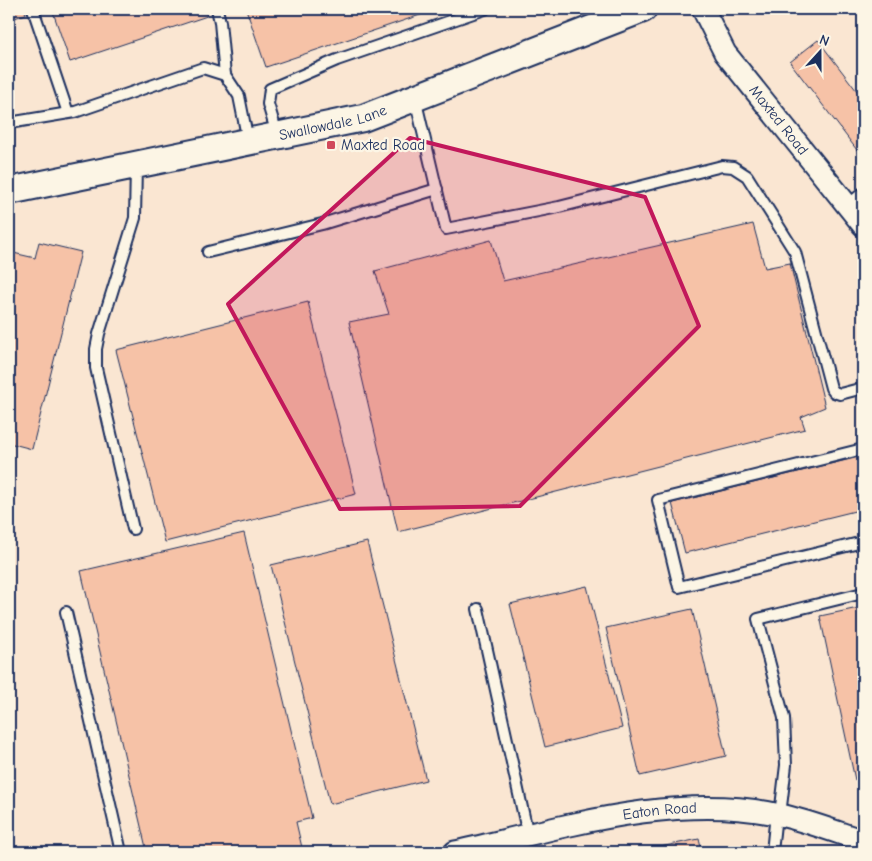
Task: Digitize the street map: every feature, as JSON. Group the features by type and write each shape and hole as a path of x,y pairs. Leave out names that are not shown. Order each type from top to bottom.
{"street":[{"name":"Swallowdale Lane","path":"9,191 363,118 643,9"},
{"name":"Maxted Road","path":"703,9 725,53 855,199 863,225"},
{"name":"Eaton Road","path":"455,852 617,816 673,807 734,808 778,814 863,841"}],"lane":[{"path":"33,9 68,113"},
{"path":"217,9 225,75 239,96 248,142"},
{"path":"277,136 268,104 270,89 337,60 485,9"},
{"path":"9,123 68,113 203,68 225,75"},
{"path":"414,98 446,229 559,207 722,166 733,167 747,176 796,252 831,388 834,392 840,394 863,388"},
{"path":"133,529 96,368 96,349 135,218 136,164"},
{"path":"208,252 322,224 437,189"},
{"path":"863,449 658,500 679,587 863,542"},
{"path":"772,852 786,766 784,718 758,619 863,592"},
{"path":"478,609 528,836"},
{"path":"66,612 121,852"}],"highlighted area":[{"path":"410,138 645,197 699,326 520,506 340,509 228,304"}],"shaded area":[{"path":"9,9 863,9 863,852 9,852"}],"building":[{"path":"9,9 24,9 26,14 9,20"},
{"path":"52,9 204,9 207,16 70,62"},
{"path":"246,9 438,9 266,67"},
{"path":"818,40 863,99 863,158 790,62"},
{"path":"753,224 765,268 790,263 825,407 801,417 805,429 398,532 349,322 389,314 375,271 491,240 503,281"},
{"path":"39,242 81,252 32,449 9,443 9,252 35,258"},
{"path":"308,302 356,494 165,542 116,350"},
{"path":"863,456 863,509 685,553 672,503"},
{"path":"244,533 312,818 296,822 303,852 147,852 81,571"},
{"path":"367,542 426,780 330,804 271,565"},
{"path":"587,586 622,728 545,747 510,604"},
{"path":"863,607 863,778 855,780 820,616"},
{"path":"692,609 726,756 640,776 606,628"},
{"path":"699,839 702,852 636,852"}],"place":[{"name":"Maxted Road","path":"331,145"}]}
